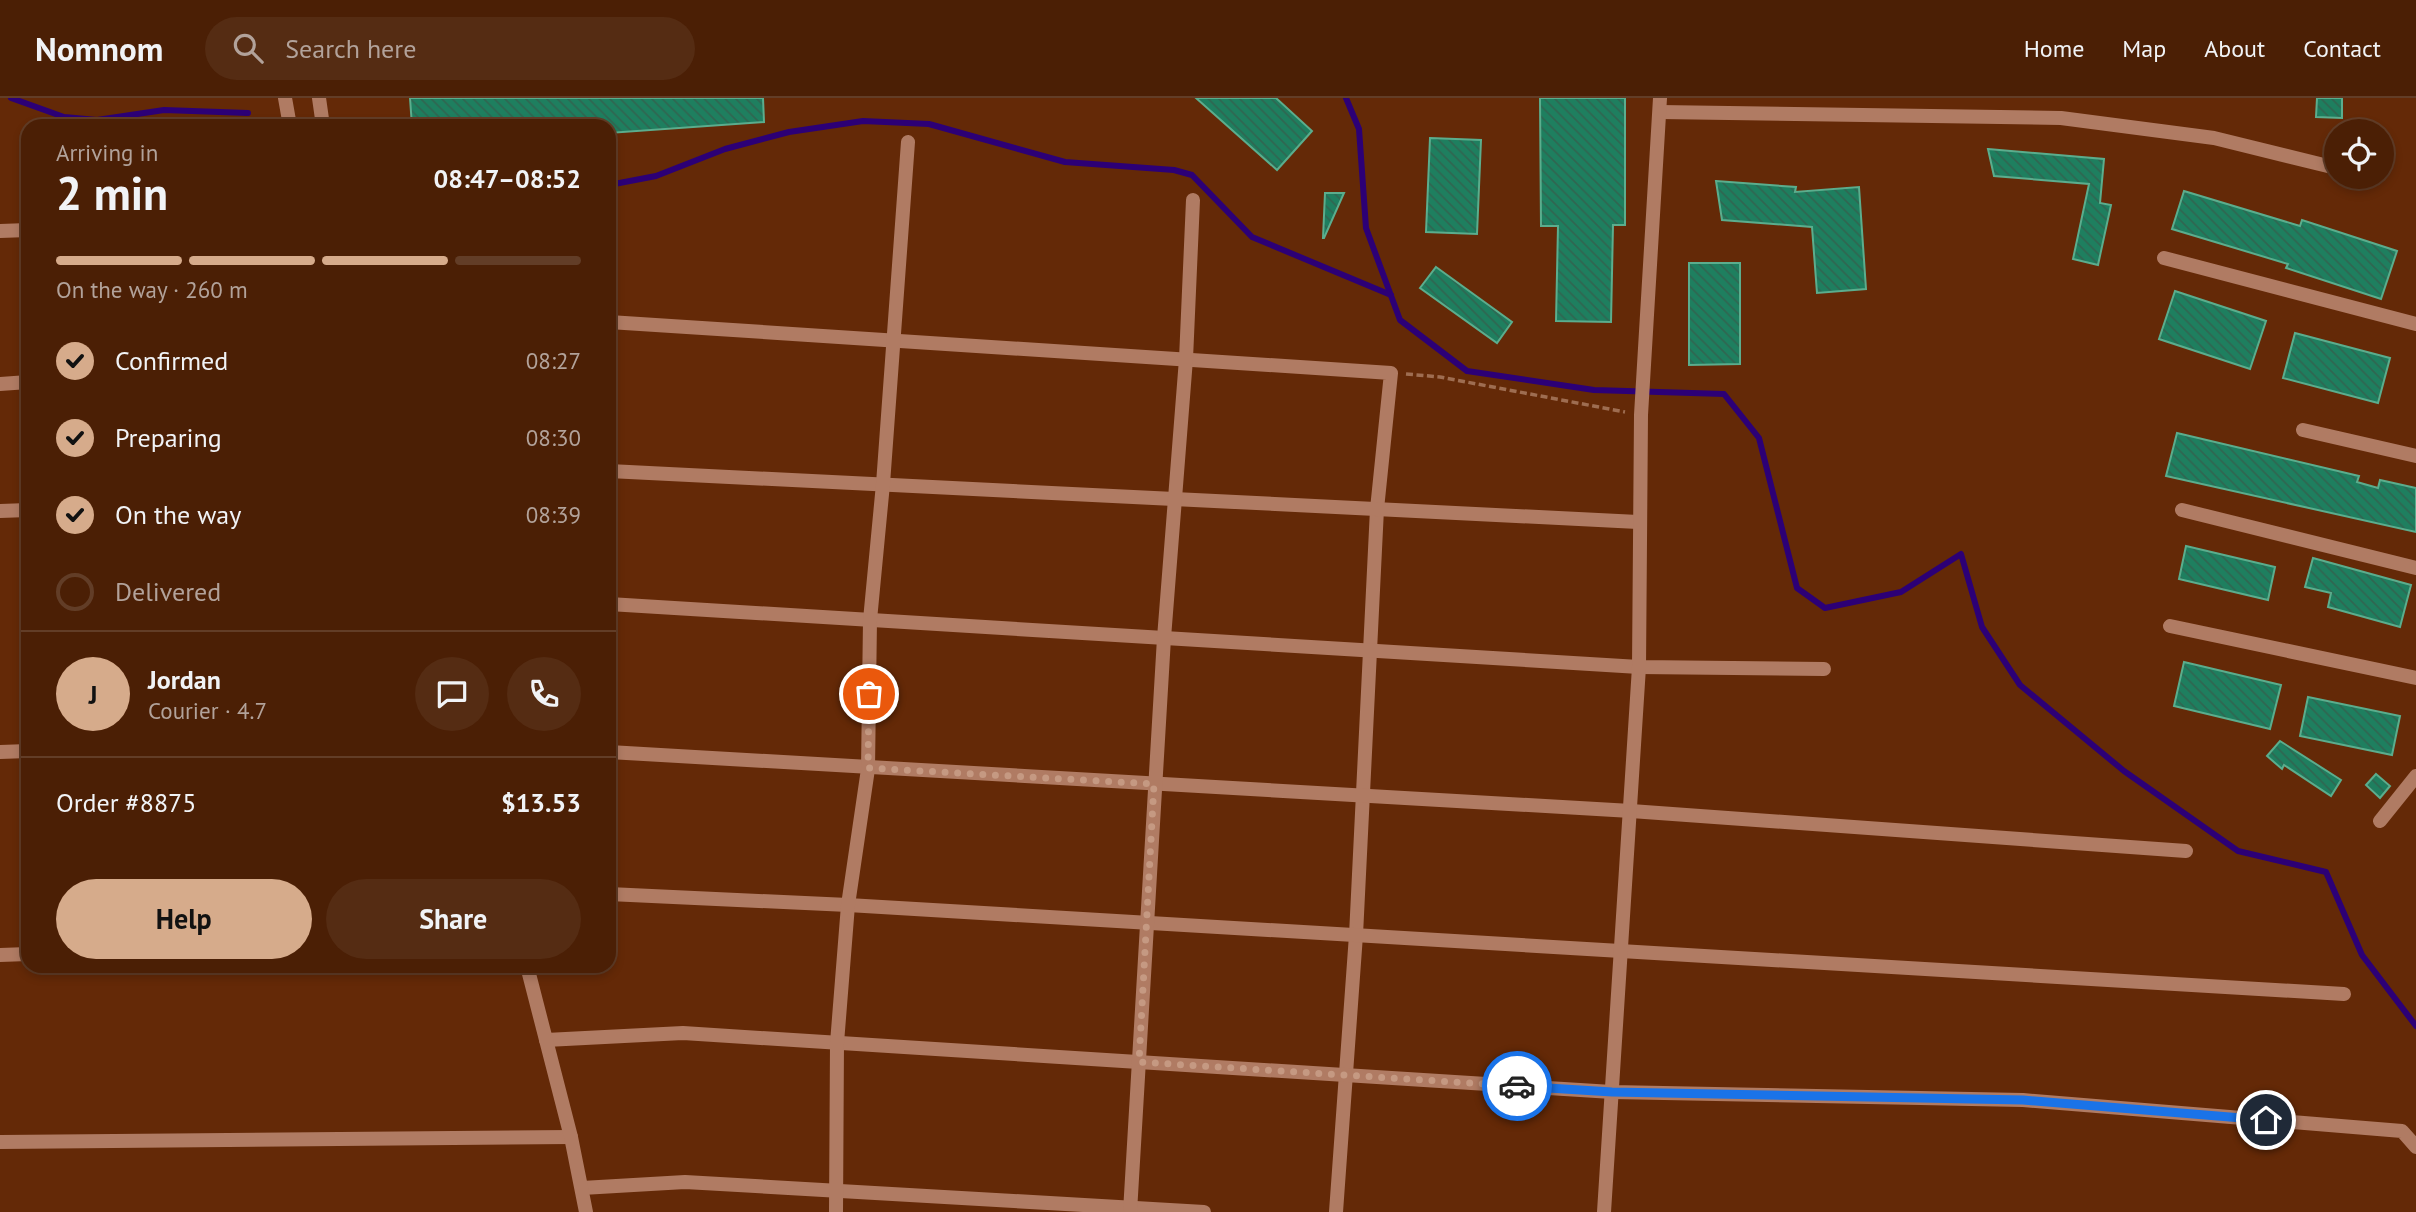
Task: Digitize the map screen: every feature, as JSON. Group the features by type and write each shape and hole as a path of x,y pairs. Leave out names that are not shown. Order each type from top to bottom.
{"street":[{"path":"285,98 289,119"},
{"path":"319,98 322,119"},
{"path":"1604,1212 1623,950 1639,667 1638,522 1642,411 1660,105 2061,118 2214,138 2324,165"},
{"path":"836,1212 836,1043 848,905 868,768 870,620 883,484 908,142"},
{"path":"1130,1209 1149,924 1154,784 1186,359 1193,200"},
{"path":"0,231 21,230"},
{"path":"2164,258 2416,324"},
{"path":"616,322 1391,373 1377,509 1356,935 1336,1212"},
{"path":"0,384 21,382"},
{"path":"2303,430 2416,456"},
{"path":"616,471 1638,522"},
{"path":"0,511 21,510"},
{"path":"2182,510 2416,568"},
{"path":"616,604 1639,667 1824,668"},
{"path":"2170,626 2416,678"},
{"path":"0,752 21,751"},
{"path":"616,752 1631,811 2186,851"},
{"path":"2380,821 2416,776"},
{"path":"616,894 848,905 2344,994"},
{"path":"0,955 21,954"},
{"path":"529,973 571,1137 586,1212"},
{"path":"546,1040 683,1034 1612,1092 2023,1100 2402,1131 2416,1147"},
{"path":"0,1142 571,1137"},
{"path":"582,1188 685,1182 1204,1212"}],"path":[{"path":"1391,373 1440,377 1642,411"}],"building":[{"path":"410,98 763,98 764,122 616,133 616,119 412,119"},
{"path":"1196,98 1276,98 1312,131 1277,170"},
{"path":"1540,98 1625,98 1625,225 1613,225 1611,322 1556,321 1558,226 1541,226"},
{"path":"2317,98 2342,98 2342,118 2316,117"},
{"path":"1430,138 1481,140 1477,234 1426,232"},
{"path":"1988,149 2104,159 2100,203 2111,205 2098,265 2073,259 2089,184 1994,176"},
{"path":"1716,181 1796,187 1795,192 1859,187 1866,289 1817,293 1812,227 1722,220"},
{"path":"2184,191 2300,226 2302,220 2397,251 2381,299 2286,268 2288,264 2172,229"},
{"path":"1325,193 1344,193 1323,238"},
{"path":"1689,263 1740,263 1740,364 1689,365"},
{"path":"1436,267 1512,322 1497,343 1420,288"},
{"path":"2175,291 2266,321 2250,369 2159,339"},
{"path":"2295,333 2390,358 2378,403 2283,378"},
{"path":"2177,433 2359,476 2357,482 2378,488 2380,480 2416,488 2416,532 2166,476"},
{"path":"2186,546 2275,567 2268,600 2179,579"},
{"path":"2313,558 2411,585 2400,627 2328,607 2331,593 2305,587"},
{"path":"2184,662 2281,685 2270,729 2174,706"},
{"path":"2308,697 2400,716 2392,755 2300,736"},
{"path":"2280,741 2341,780 2331,796 2284,765 2282,769 2267,756"},
{"path":"2376,774 2390,786 2380,798 2366,785"}],"waterway":[{"path":"11,98 64,117 86,119"},
{"path":"1346,98 1359,129 1366,228 1400,320 1467,371 1594,390 1724,394 1759,438 1797,588 1825,608 1901,592 1961,554 1982,627 2020,685 2124,771 2238,851 2326,872 2362,955 2416,1026"},
{"path":"104,119 164,110 248,113"},
{"path":"616,184 656,176 725,149 789,132 863,121 929,124 1065,162 1174,170 1192,175 1252,237 1391,295"}],"way so far":[{"path":"869,694 868,768 1154,784 1149,924 1139,1062 1517,1086"}],"route":[{"path":"1517,1086 1612,1092 2023,1100 2266,1120"}]}
